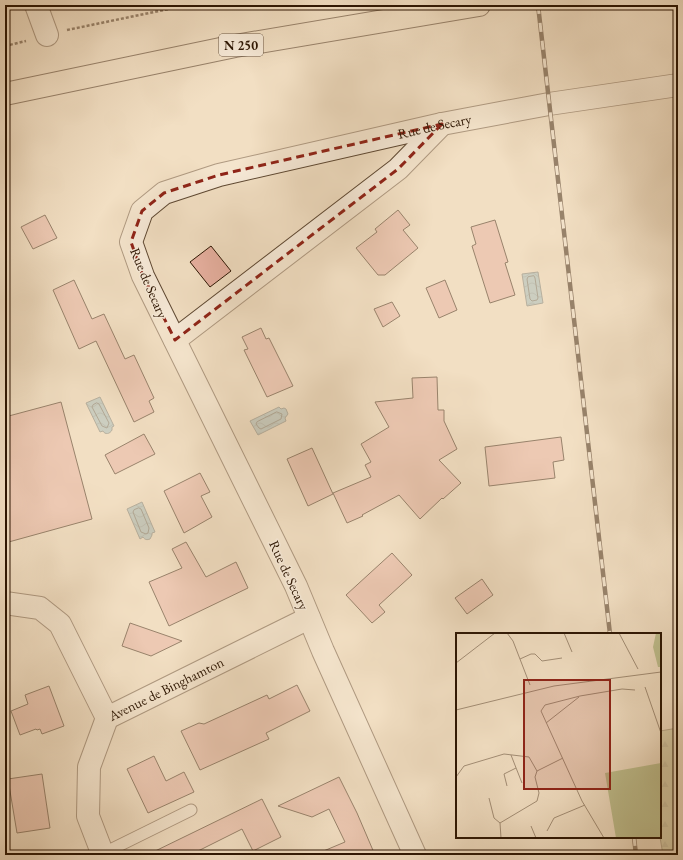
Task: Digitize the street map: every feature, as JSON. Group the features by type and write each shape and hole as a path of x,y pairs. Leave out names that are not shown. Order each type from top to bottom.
{"main road":[{"name":"N 250","path":"5,94 235,46 479,5"}],"street":[{"path":"36,5 47,35"},
{"name":"Rue de Secary","path":"415,855 326,659 296,586 143,276 132,242 142,211 164,193 218,175 442,124 549,104 678,86"},
{"path":"175,340 398,169 442,124"},
{"name":"Avenue de Binghamton","path":"5,603 40,608 60,624 107,718 310,618"},
{"path":"102,854 88,816 89,768 107,718"}],"lane":[{"path":"102,854 191,810"}],"path":[{"path":"5,46 47,35 188,5"}],"highlighted area":[{"path":"442,124 398,169 175,340 143,276 131,242 142,211 164,193 219,175"}],"green space":[{"path":"678,728 678,855 663,855 660,838 661,731"}],"water":[{"path":"538,272 543,303 527,306 522,274"},
{"path":"100,397 114,426 108,434 103,431 100,432 86,403"},
{"path":"279,407 281,409 286,409 288,414 285,418 286,421 258,435 250,421"},
{"path":"142,502 155,532 152,533 150,539 148,540 143,537 140,539 127,509"}],"building":[{"path":"398,210 410,225 403,230 418,248 385,275 378,275 356,248 377,232 375,229"},
{"path":"45,215 57,238 33,249 21,227"},
{"path":"495,220 508,262 505,263 515,295 490,303 472,246 476,244 471,227"},
{"path":"211,246 231,271 210,287 190,262"},
{"path":"74,280 92,319 104,314 125,359 134,355 154,398 149,401 154,412 134,422 96,341 79,349 53,290"},
{"path":"445,280 457,310 439,318 426,288"},
{"path":"392,302 400,316 383,327 374,309"},
{"path":"261,328 266,339 269,338 293,386 267,397 244,350 248,349 242,337"},
{"path":"437,377 438,410 444,410 444,421 457,449 439,460 461,483 443,499 442,498 420,519 399,495 362,515 363,516 347,523 333,493 371,477 365,465 371,462 361,444 389,427 375,402 413,398 412,378"},
{"path":"61,402 92,519 5,543 5,417"},
{"path":"144,434 155,454 115,474 105,455"},
{"path":"561,437 564,460 553,462 555,478 489,486 485,447"},
{"path":"312,448 333,494 308,506 287,459"},
{"path":"200,473 210,492 201,496 212,517 184,533 164,491"},
{"path":"186,542 206,577 236,562 248,588 169,626 149,582 182,568 172,549"},
{"path":"392,553 412,575 379,605 385,612 372,623 346,595"},
{"path":"482,579 493,595 467,614 455,598"},
{"path":"130,623 182,641 151,656 122,646"},
{"path":"297,685 310,711 266,733 269,739 200,770 181,731 199,723 204,724 267,695 269,699"},
{"path":"49,686 64,726 42,734 40,729 36,729 20,735 11,711 28,704 25,695"},
{"path":"154,756 166,781 184,772 194,792 148,813 127,769"},
{"path":"42,774 50,828 17,833 8,779"},
{"path":"339,777 357,813 375,855 314,855 345,842 329,809 312,817 278,806"},
{"path":"262,799 281,837 253,851 242,829 198,851 200,855 147,855"}],"railway":[{"path":"538,5 610,633"},
{"path":"634,838 636,855"}]}
